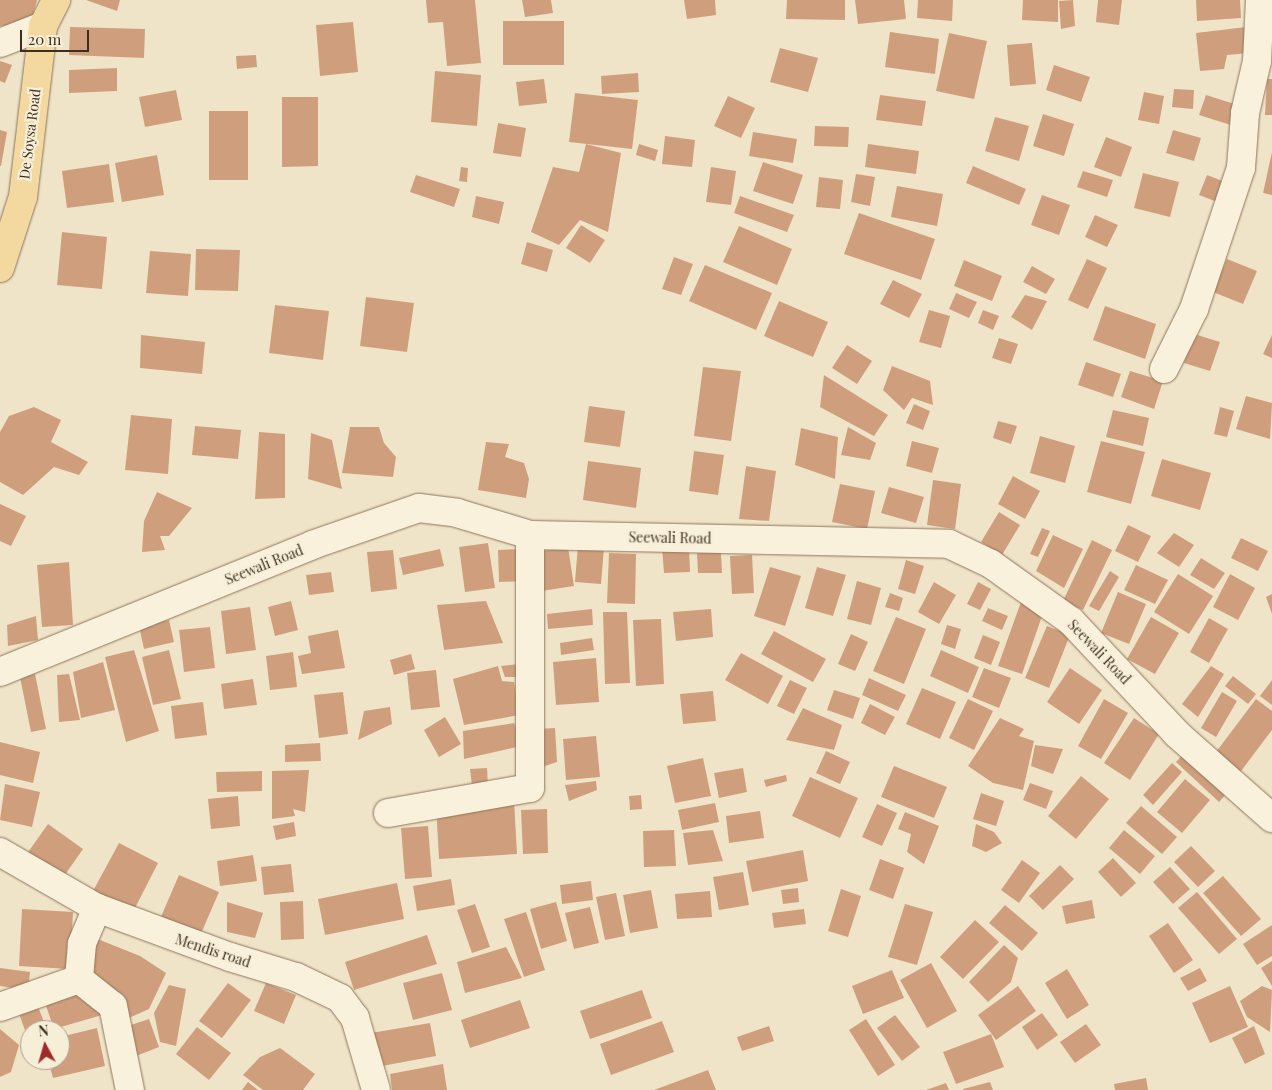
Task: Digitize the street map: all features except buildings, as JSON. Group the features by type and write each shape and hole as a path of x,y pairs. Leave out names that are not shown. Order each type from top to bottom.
{"main road":[{"name":"De Soysa Road","path":"0,268 23,197 43,26 56,0"}],"street":[{"path":"1164,368 1194,310 1240,168 1245,113 1257,62 1260,0"},
{"path":"0,43 43,26"},
{"name":"Seewali Road","path":"0,672 394,515 419,508 457,513 530,535 949,544 991,564 1072,621 1177,734 1272,818"},
{"path":"388,814 530,788 530,535"},
{"name":"Mendis road","path":"0,852 97,908 221,954 296,977 340,998 355,1018 376,1090"},
{"path":"79,979 82,944 97,908"},
{"path":"0,1007 79,979"},
{"path":"79,979 113,1006 130,1090"}]}
